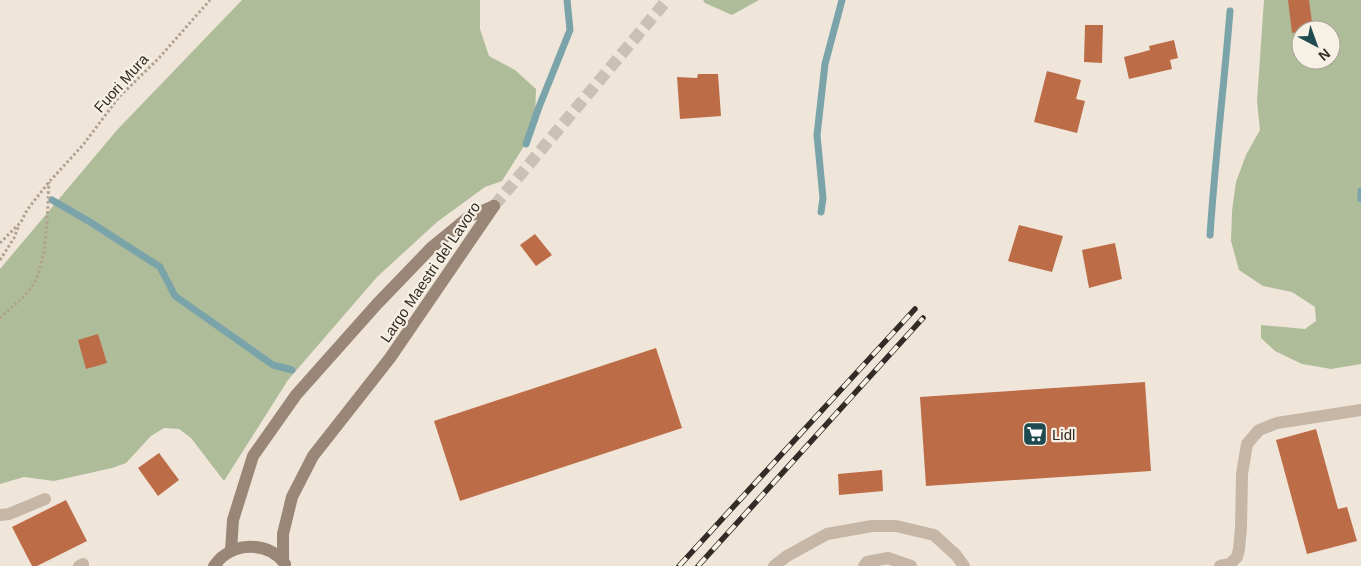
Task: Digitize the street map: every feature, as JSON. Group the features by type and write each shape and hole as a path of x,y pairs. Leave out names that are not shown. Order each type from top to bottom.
{"street":[{"name":"Largo Maestri del Lavoro","path":"494,206 390,358 313,456 292,497 283,534 285,563 276,554 259,547 250,546 232,550 233,520 253,456 296,395 377,304 431,248 470,216 494,206"},
{"path":"1220,566 1230,564 1236,557 1239,549 1243,467 1247,444 1259,430 1277,423 1361,410"},
{"path":"0,515 9,514 45,499"},
{"path":"774,566 787,556 827,534 872,526 896,526 934,535 956,555 964,566"},
{"path":"214,566 232,550"},
{"path":"864,566 867,562 888,558 911,566"}],"path":[{"name":"Fuori Mura","path":"0,243 21,222 27,210 49,182 83,145 119,97 159,58 210,0"},
{"path":"0,318 31,288 40,268 46,239 49,182"},
{"path":"0,260 14,238 21,222"}],"green space":[{"path":"242,0 480,0 480,29 489,56 515,70 536,89 535,119 524,146 502,181 485,187 437,222 377,277 288,380 224,481 191,438 179,429 164,428 151,436 126,463 112,468 54,481 24,477 0,484 0,269 117,130"},
{"path":"703,0 759,0 732,15 705,3"},
{"path":"1264,0 1361,0 1361,364 1331,369 1302,364 1275,351 1261,338 1261,325 1305,329 1316,321 1315,307 1292,292 1263,286 1239,270 1231,241 1232,211 1236,182 1246,155 1260,130 1257,101"}],"building":[{"path":"1288,0 1309,0 1312,20 1291,20 1291,25"},
{"path":"1085,25 1103,25 1102,63 1084,62"},
{"path":"1174,40 1178,58 1170,60 1172,69 1129,79 1124,57 1150,50 1149,46"},
{"path":"1047,71 1081,80 1076,99 1085,101 1077,133 1034,122"},
{"path":"698,74 718,74 721,116 680,119 677,77 697,78"},
{"path":"1019,225 1063,236 1052,272 1008,261"},
{"path":"535,234 552,255 536,266 520,245"},
{"path":"1115,243 1122,279 1089,288 1082,250"},
{"path":"98,334 107,363 86,369 78,340"},
{"path":"656,348 682,428 460,501 434,421"},
{"name":"Lidl","path":"1145,382 1151,471 926,486 920,397"},
{"path":"1316,429 1338,509 1347,507 1357,541 1307,554 1276,440"},
{"path":"159,453 179,480 158,496 138,468"},
{"path":"882,470 883,491 839,495 838,474"},
{"path":"66,500 87,541 37,566 32,566 12,527"}],"waterway":[{"path":"526,144 570,30 567,0"},
{"path":"821,212 823,198 817,135 825,64 842,0"},
{"path":"1210,235 1230,11"},
{"path":"1361,191 1361,199"},
{"path":"52,200 160,267 175,296 273,365 292,370"}],"tunnel":[{"path":"494,206 667,0"}],"railway":[{"path":"679,566 915,309"},
{"path":"698,566 923,318"}],"place":[{"name":"Lidl","path":"1035,434"}]}
